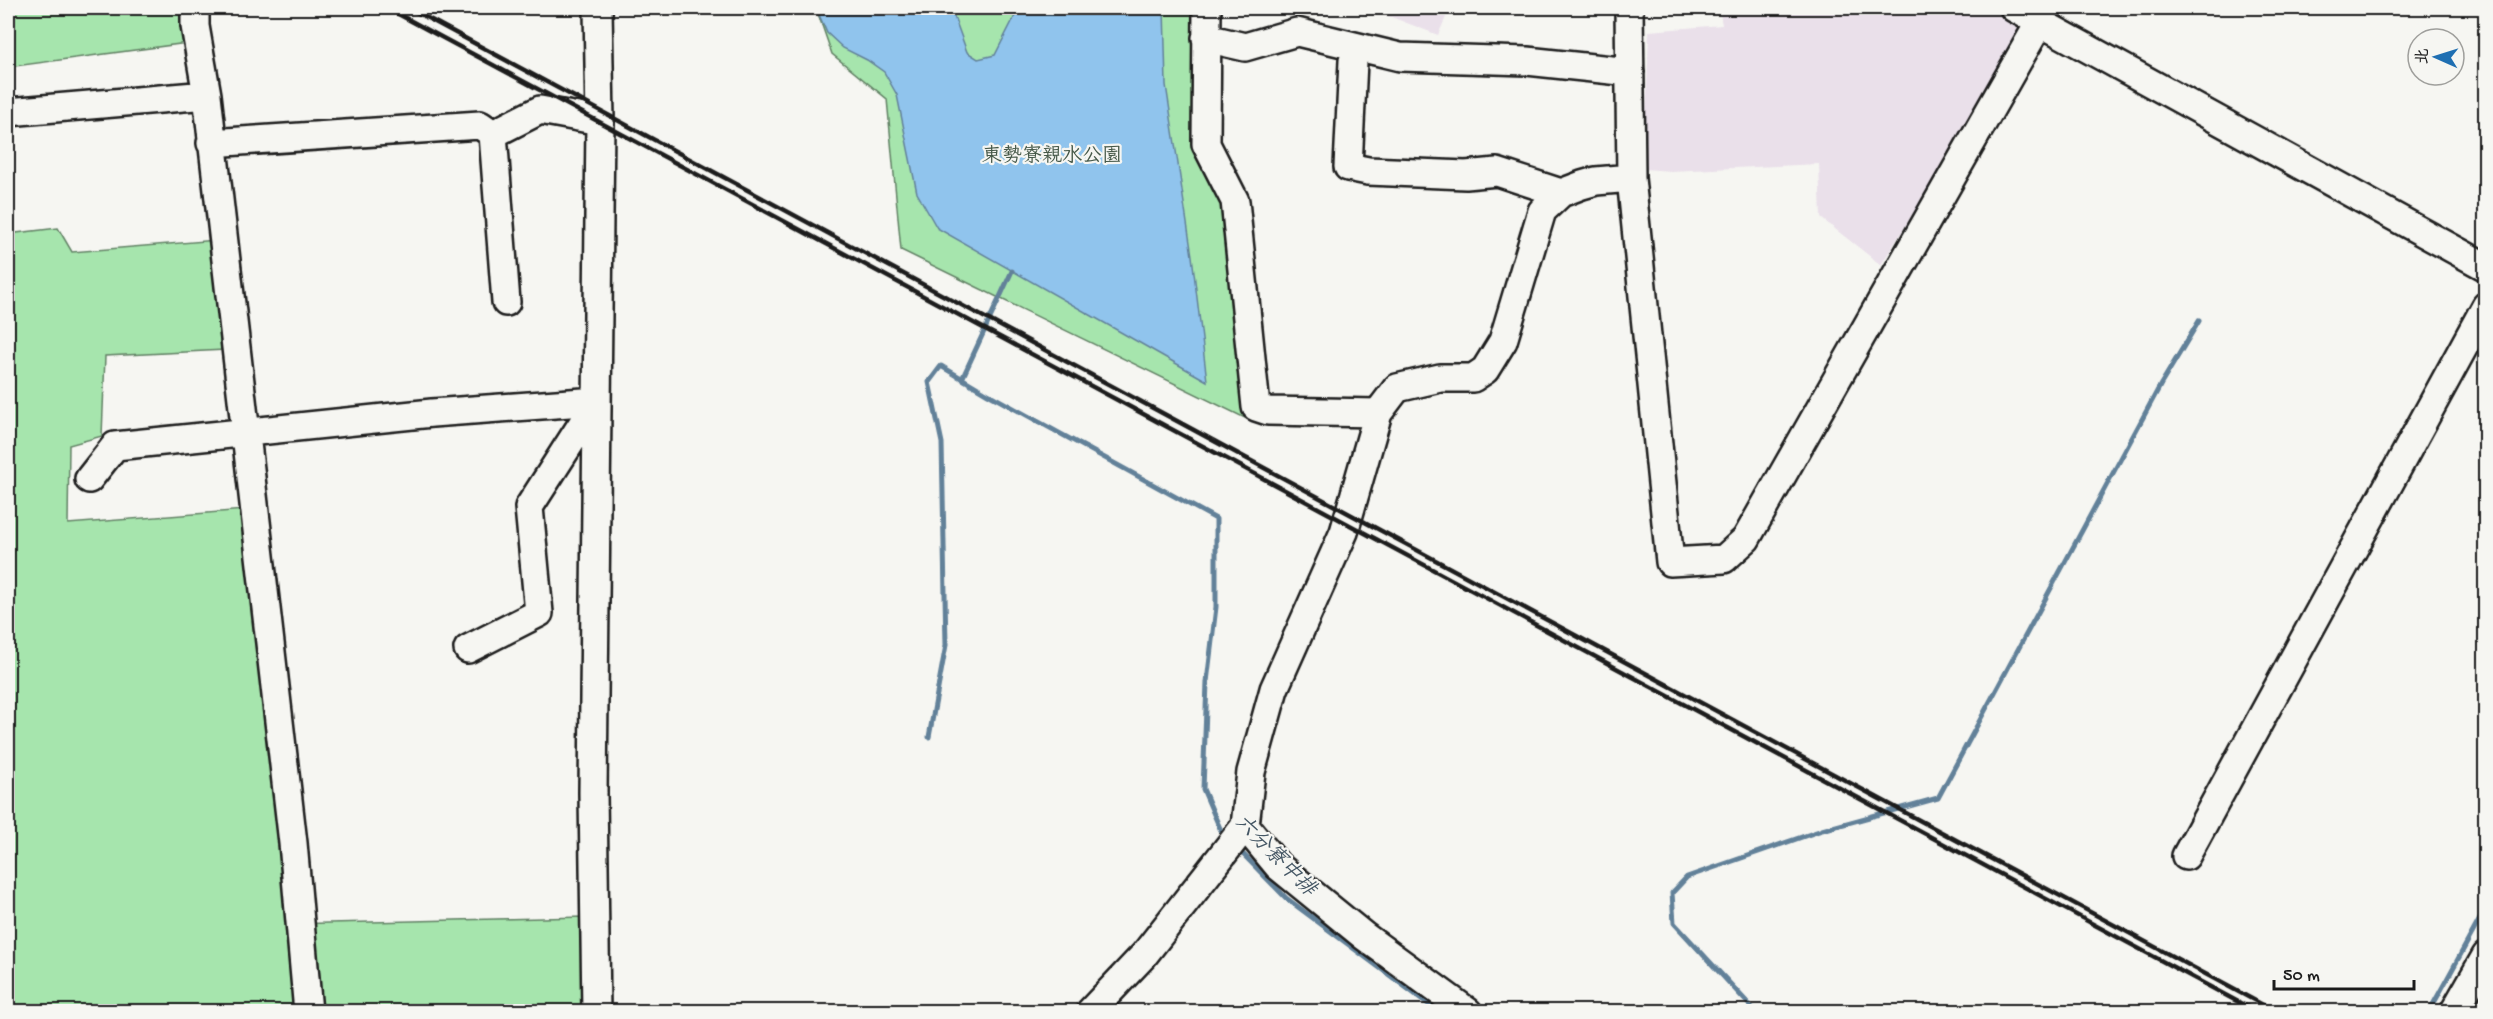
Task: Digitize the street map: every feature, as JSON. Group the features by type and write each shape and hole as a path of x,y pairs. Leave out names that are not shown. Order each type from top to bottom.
{"street":[{"path":"195,8 195,26 207,95 293,843 308,1011"},
{"path":"596,1011 593,793 600,121 598,8"},
{"path":"1207,8 1206,144 1235,201 1256,407 1268,411 1378,413"},
{"path":"1629,8 1631,178 1670,562 1724,559 1746,539 2040,22"},
{"path":"2014,8 2486,267"},
{"path":"1206,38 1245,47 1297,32 1400,57 1527,61 1630,72"},
{"path":"1353,61 1348,167 1368,171 1466,176 1497,172 1561,193"},
{"path":"8,112 207,95"},
{"path":"493,134 540,110 600,121"},
{"path":"211,143 480,125 493,134"},
{"path":"493,134 506,302"},
{"path":"1090,1011 1144,955 1236,837 1274,689 1344,532 1378,413 1397,388 1440,378 1473,378 1485,370 1503,341 1542,211 1561,193 1596,181 1631,178"},
{"path":"2186,856 2486,306"},
{"path":"89,479 115,447 245,435 432,413 597,401"},
{"path":"468,649 539,613 530,507 597,401"},
{"path":"1236,837 1278,866 1364,936 1468,1011"},
{"path":"2454,1011 2486,956"}],"shaded area":[{"path":"1368,8 1450,8 1438,35"},
{"path":"1719,8 2005,8 2033,23 1881,265 1821,218 1819,164 1671,171 1644,169 1649,31 1722,25"}],"green space":[{"path":"8,8 182,8 187,43 8,67"},
{"name":"東勢寮親水公園","path":"816,8 1196,8 1227,202 1245,418 901,250 887,99 832,54"},
{"path":"58,228 72,252 217,240 225,350 105,356 102,436 69,445 68,524 245,510 288,924 584,917 584,1011 8,1011 8,234"}],"water":[{"name":"東勢寮親水公園","path":"816,8 951,8 967,52 978,59 995,55 1019,8 1164,8 1166,85 1192,256 1207,381 937,228 917,193 897,95 884,72 843,48 827,33"}],"waterway":[{"path":"962,379 1012,271"},
{"path":"1756,1012 1674,923 1672,893 1687,877 1822,830 1938,798 2161,384 2199,321"},
{"path":"929,737 946,645 942,443 929,382 941,366 1216,519 1216,607 1207,682 1203,789 1222,833 1227,838"},
{"name":"六分寮中排","path":"1238,849 1286,898 1439,1012"},
{"path":"2429,1012 2486,908"}],"railway":[{"path":"387,8 2257,1012"},
{"path":"409,8 2276,1012"}]}
